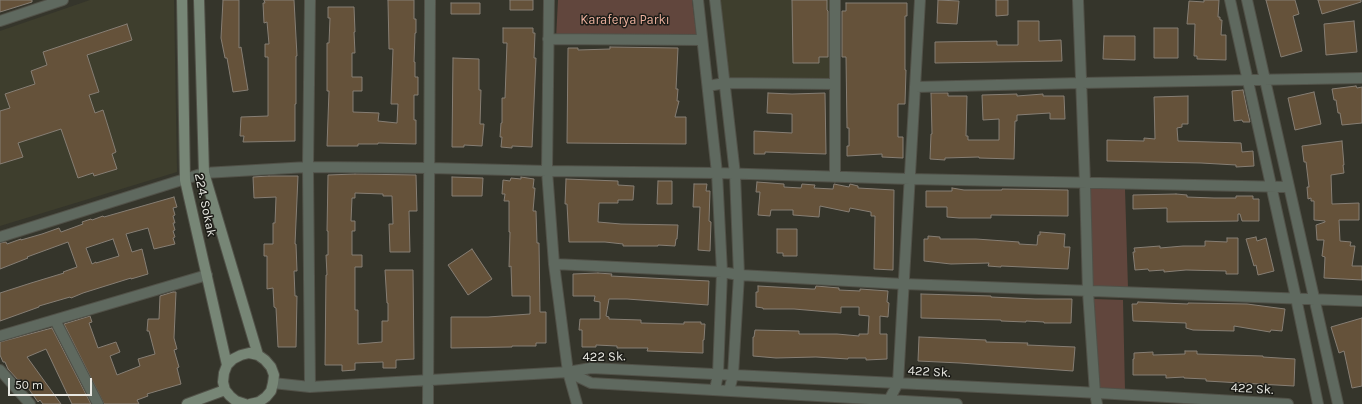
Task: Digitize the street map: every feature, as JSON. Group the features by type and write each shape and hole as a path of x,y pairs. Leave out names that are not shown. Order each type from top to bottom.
{"street":[{"path":"0,21 64,0"},
{"name":"224. Sokak","path":"182,0 185,180 227,365"},
{"name":"224. Sokak","path":"199,0 204,173 258,355"},
{"path":"310,0 308,167 310,387"},
{"path":"428,404 430,0"},
{"path":"549,0 547,172 554,264 568,372 577,404"},
{"path":"698,0 717,173 722,272 718,374 715,390"},
{"path":"715,0 735,174 739,275 733,375 729,391"},
{"path":"834,177 835,0"},
{"path":"889,402 898,383 920,0"},
{"path":"1078,0 1088,292 1097,404"},
{"path":"1230,0 1318,404"},
{"path":"1246,0 1338,404"},
{"path":"548,39 702,40"},
{"path":"915,87 1081,82 1248,81 1362,78"},
{"path":"708,86 725,84 835,84"},
{"path":"0,237 204,173 308,167 430,168 547,172 717,173 910,179 1288,187"},
{"path":"554,264 722,272 739,275 904,284 1362,301"},
{"path":"0,336 207,275"},
{"path":"55,320 98,404"},
{"path":"245,404 236,401 230,396 226,390 223,378 227,365 233,359 241,354 250,353 258,355 265,360 271,367 274,375 271,391 266,397 257,403"},
{"name":"422 Sk.","path":"273,383 310,387 568,372 591,368 1288,404"},
{"path":"0,370 30,404"},
{"name":"422 Sk.","path":"568,372 591,383 889,402 957,404"},
{"path":"187,404 226,390"}],"shaded area":[{"path":"90,0 174,0 177,172 0,226 0,31"},
{"path":"715,0 835,0 835,84 725,83"}],"green space":[{"name":"Karaferya Parkı","path":"558,0 692,0 697,40 556,39"},
{"path":"1090,189 1125,189 1128,288 1092,287"},
{"path":"1093,299 1123,300 1125,391 1099,390"}],"building":[{"path":"0,0 32,0 32,2 0,12"},
{"path":"223,0 239,0 239,48 241,47 248,90 233,92 227,58 225,58 221,38"},
{"path":"264,0 294,0 297,56 295,141 243,142 244,136 240,136 241,117 268,116 268,57 265,57 265,44 269,44 267,22 264,23"},
{"path":"388,0 414,0 416,33 414,62 415,77 418,77 418,95 414,95 416,144 378,143 358,144 358,146 327,146 329,91 327,91 327,43 329,43 330,18 328,18 328,7 354,7 355,53 352,53 352,77 362,77 362,91 353,91 353,112 379,113 378,121 397,123 398,104 391,104 393,49 389,49"},
{"path":"510,0 533,0 533,10 510,10"},
{"path":"792,0 827,0 828,57 819,57 819,63 793,63"},
{"path":"938,0 959,1 957,24 937,23"},
{"path":"996,0 1008,0 1008,15 996,16"},
{"path":"1204,0 1219,0 1218,17 1222,20 1221,35 1226,35 1226,60 1197,59 1197,56 1194,56 1195,24 1187,24 1189,1 1204,2"},
{"path":"1266,0 1295,0 1299,14 1293,16 1302,51 1281,57"},
{"path":"1318,0 1361,0 1361,2 1322,14"},
{"path":"451,3 480,3 480,14 451,14"},
{"path":"846,3 907,3 907,16 905,16 905,104 898,104 898,137 903,137 903,158 882,157 882,154 847,156 847,146 849,146 849,128 847,128 846,57 842,57 842,11 846,11"},
{"path":"1018,21 1039,21 1039,41 1061,40 1062,61 935,63 935,42 997,41 997,45 1018,45"},
{"path":"1354,21 1357,52 1326,55 1324,24"},
{"path":"127,24 132,40 87,55 99,92 89,95 95,113 103,110 116,152 112,154 117,169 94,176 93,173 78,178 61,129 18,143 23,157 0,164 0,111 10,108 5,94 35,84 31,71 47,65 43,52"},
{"path":"503,28 533,28 533,33 535,33 534,58 536,58 532,147 501,147 502,137 500,137 502,123 502,98 505,98 507,43 503,43"},
{"path":"1154,28 1178,28 1178,58 1154,58"},
{"path":"1104,36 1135,36 1135,60 1103,59"},
{"path":"610,47 678,48 676,89 678,89 677,101 679,101 675,117 686,117 686,144 567,143 568,48 578,48 578,50 610,49"},
{"path":"453,58 479,59 479,90 481,90 480,124 484,124 482,146 464,145 464,147 452,147"},
{"path":"1356,86 1357,88 1362,87 1362,123 1342,125 1340,113 1338,113 1336,100 1334,100 1332,89"},
{"path":"1243,90 1250,122 1243,122 1242,120 1234,121 1232,91"},
{"path":"1314,92 1321,124 1295,130 1288,98"},
{"path":"768,93 825,93 826,154 765,152 765,154 754,154 754,131 792,133 792,114 767,113"},
{"path":"931,93 948,93 948,96 967,96 966,136 968,136 968,140 999,140 999,119 983,120 982,95 1017,94 1017,96 1043,94 1043,96 1064,96 1065,119 1050,119 1050,113 1017,115 1017,121 1015,121 1014,159 979,157 945,158 945,160 930,159 932,134"},
{"path":"1188,96 1188,124 1182,124 1182,127 1177,128 1178,141 1241,143 1242,152 1253,151 1254,166 1236,167 1236,165 1201,163 1107,161 1107,140 1144,141 1144,138 1155,139 1154,97"},
{"path":"1342,141 1344,173 1331,175 1332,204 1359,203 1359,220 1339,220 1340,241 1351,242 1350,246 1355,246 1352,266 1362,266 1362,280 1324,278 1325,257 1322,256 1324,240 1317,240 1316,225 1325,221 1314,220 1314,201 1311,201 1311,198 1308,199 1307,187 1309,187 1306,162 1304,162 1302,146"},
{"path":"328,175 416,175 417,211 409,211 410,252 390,252 389,224 393,224 392,196 383,196 383,194 355,193 355,198 352,198 351,221 355,221 355,231 352,231 352,255 362,255 362,267 355,267 355,310 358,310 358,344 382,342 382,321 388,321 385,270 413,270 414,359 396,360 396,368 383,368 383,362 355,363 355,370 342,371 342,365 325,365 326,255 328,255"},
{"path":"298,176 295,244 297,271 294,271 295,296 297,296 296,347 278,347 276,308 274,307 273,288 267,289 267,256 264,256 264,244 273,244 273,223 275,223 276,197 254,198 253,177"},
{"path":"452,177 483,178 482,196 452,196"},
{"path":"521,177 534,179 533,188 535,188 533,211 536,211 537,243 539,243 540,312 546,312 546,343 536,343 536,346 451,348 451,317 488,317 530,314 530,296 512,296 511,266 509,267 509,201 504,201 505,194 502,194 503,180 510,181 511,178 521,179"},
{"path":"566,179 618,181 618,185 634,186 633,200 618,200 618,203 599,203 598,222 678,225 675,246 623,246 623,244 605,242 569,242 567,204 565,204"},
{"path":"658,181 672,181 672,204 657,204"},
{"path":"757,182 784,184 784,187 801,188 802,184 815,185 814,188 833,189 834,184 849,187 850,184 858,186 858,188 894,190 893,270 874,269 875,216 871,216 871,212 850,208 849,212 820,206 819,217 793,215 793,210 771,210 770,216 758,215 760,192 756,192"},
{"path":"694,184 707,184 706,191 710,191 710,251 698,250 700,207 693,207"},
{"path":"952,188 964,190 1068,190 1068,216 991,215 991,218 959,218 947,217 947,207 926,207 926,191 952,191"},
{"path":"1133,195 1187,195 1187,197 1214,198 1253,196 1253,199 1259,199 1259,221 1242,221 1240,214 1238,214 1238,221 1167,222 1167,208 1133,209"},
{"path":"174,197 177,207 173,208 175,223 173,223 175,230 173,231 175,237 173,238 175,244 154,249 148,228 126,234 132,252 142,249 148,274 131,278 71,298 70,297 39,306 0,321 0,293 64,273 63,272 77,267 68,242 0,269 0,243 6,242 7,244 59,228 61,232 83,224 82,222","holes":["113,239 119,256 92,264 86,248"]},
{"path":"777,229 797,229 797,256 783,256 783,253 777,253"},
{"path":"1040,232 1065,234 1064,247 1070,247 1068,269 1001,267 988,266 989,263 951,264 924,261 924,239 928,239 928,236 940,237 940,239 976,239 1019,242 1019,244 1037,245 1038,235 1040,235"},
{"path":"1256,237 1257,241 1266,238 1274,271 1258,275 1256,265 1254,266 1246,239"},
{"path":"1227,238 1238,238 1238,274 1226,274 1226,271 1186,270 1164,272 1164,270 1135,270 1134,248 1160,246 1160,248 1205,246 1205,241 1227,242"},
{"path":"472,249 492,279 468,295 448,265"},
{"path":"573,274 612,274 611,276 709,281 708,305 609,299 606,316 609,317 609,319 641,320 641,323 684,324 684,322 701,322 701,324 705,324 703,353 647,351 648,348 617,348 617,346 596,345 596,347 582,347 582,330 579,330 580,319 600,319 600,302 594,301 595,296 573,296"},
{"path":"758,286 815,289 816,286 839,288 839,290 860,291 860,289 888,291 888,317 880,316 880,334 887,334 887,359 866,360 866,358 848,359 816,357 776,358 753,356 753,337 755,330 799,331 799,334 837,334 859,336 859,334 868,334 869,316 859,315 859,307 841,307 841,313 794,309 763,309 756,307 756,292 758,292"},
{"path":"176,292 174,338 177,349 174,350 179,367 177,368 181,384 147,394 148,396 137,400 139,404 104,404 64,324 90,316 92,322 89,323 98,348 116,342 120,352 110,356 117,375 140,366 138,359 155,354 149,331 147,331 148,319 159,319 160,296"},
{"path":"921,294 1035,299 1072,299 1071,323 921,318"},
{"path":"1138,302 1247,304 1285,309 1282,331 1271,330 1270,332 1234,326 1234,331 1193,330 1186,328 1186,323 1133,321 1132,304 1137,304"},
{"path":"1362,318 1362,386 1352,388 1344,351 1339,353 1331,327"},
{"path":"52,328 91,404 72,404 46,349 27,357 61,404 43,404 40,400 38,402 26,385 24,387 19,379 18,380 8,369 5,362 3,362 0,355 0,342"},
{"path":"919,337 986,340 986,342 1028,343 1027,345 1075,347 1073,371 918,361"},
{"path":"1185,351 1197,351 1197,354 1263,356 1295,359 1294,386 1206,381 1206,379 1184,377 1166,378 1166,375 1133,375 1134,353 1153,352 1153,355 1185,354"}]}
